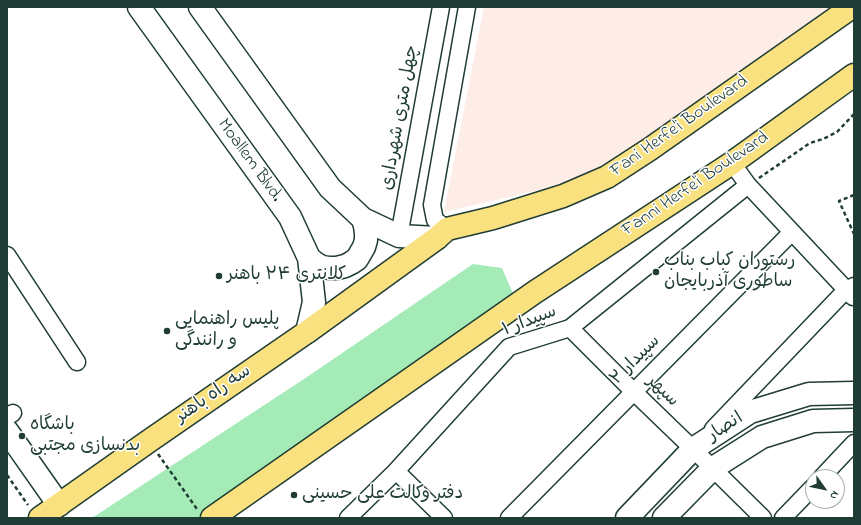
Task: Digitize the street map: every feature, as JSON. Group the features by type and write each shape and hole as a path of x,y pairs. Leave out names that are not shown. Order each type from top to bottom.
{"main road":[{"name":"Moallem Blvd.","path":"139,7 290,217 309,258 314,302 307,332"},
{"path":"200,7 330,188 363,219 399,236 442,234"},
{"name":"Fani Herfe'i Boulevard","path":"493,218 563,196 607,178 852,7"},
{"name":"Fanni Herfe'i Boulevard","path":"206,515 535,292 732,163 854,75"},
{"name":"سه راه باهنر","path":"34,512 58,505 307,332 442,234 493,218"},
{"path":"309,258 315,263 329,268 337,268 351,263 361,253 366,240 363,219"},
{"name":"انصار","path":"626,518 693,449 750,412 809,394 854,393"},
{"path":"9,420 58,505"},
{"name":"انصار","path":"664,518 713,468 762,437 813,421 854,420"}],"street":[{"name":"چهل متری شهرداری","path":"399,236 441,7"},
{"path":"442,234 435,220 432,205 467,7"},
{"path":"693,449 851,291 748,185 732,163"},
{"name":"سپیدار ۱","path":"348,518 396,470 509,347 570,328 748,185"},
{"name":"سپیدار ۲","path":"509,518 792,232"},
{"path":"7,255 78,362"},
{"name":"سپهر","path":"570,328 713,468"},
{"path":"830,469 854,443"},
{"path":"713,468 763,518"},
{"path":"396,470 444,518"},
{"path":"783,518 805,495"}],"path":[{"path":"748,185 810,143 823,139 837,132 854,114"},
{"path":"854,195 839,201 854,234"},
{"path":"149,441 206,515"},
{"path":"7,475 34,512"}],"shaded area":[{"path":"484,7 854,7 616,172 444,212"}],"green space":[{"path":"473,264 502,268 514,296 495,320 198,518 92,518 304,379"}],"place":[{"name":"رستوران کباب بناب ساطوری آذربایجان","path":"656,272"},
{"name":"کلانتری ۲۴ باهنر","path":"219,276"},
{"name":"پلیس راهنمایی و رانندگی","path":"167,331"},
{"name":"باشگاه بدنسازی مجتبی","path":"22,436"},
{"name":"دفتر وکالت علی حسینی","path":"294,495"}]}
